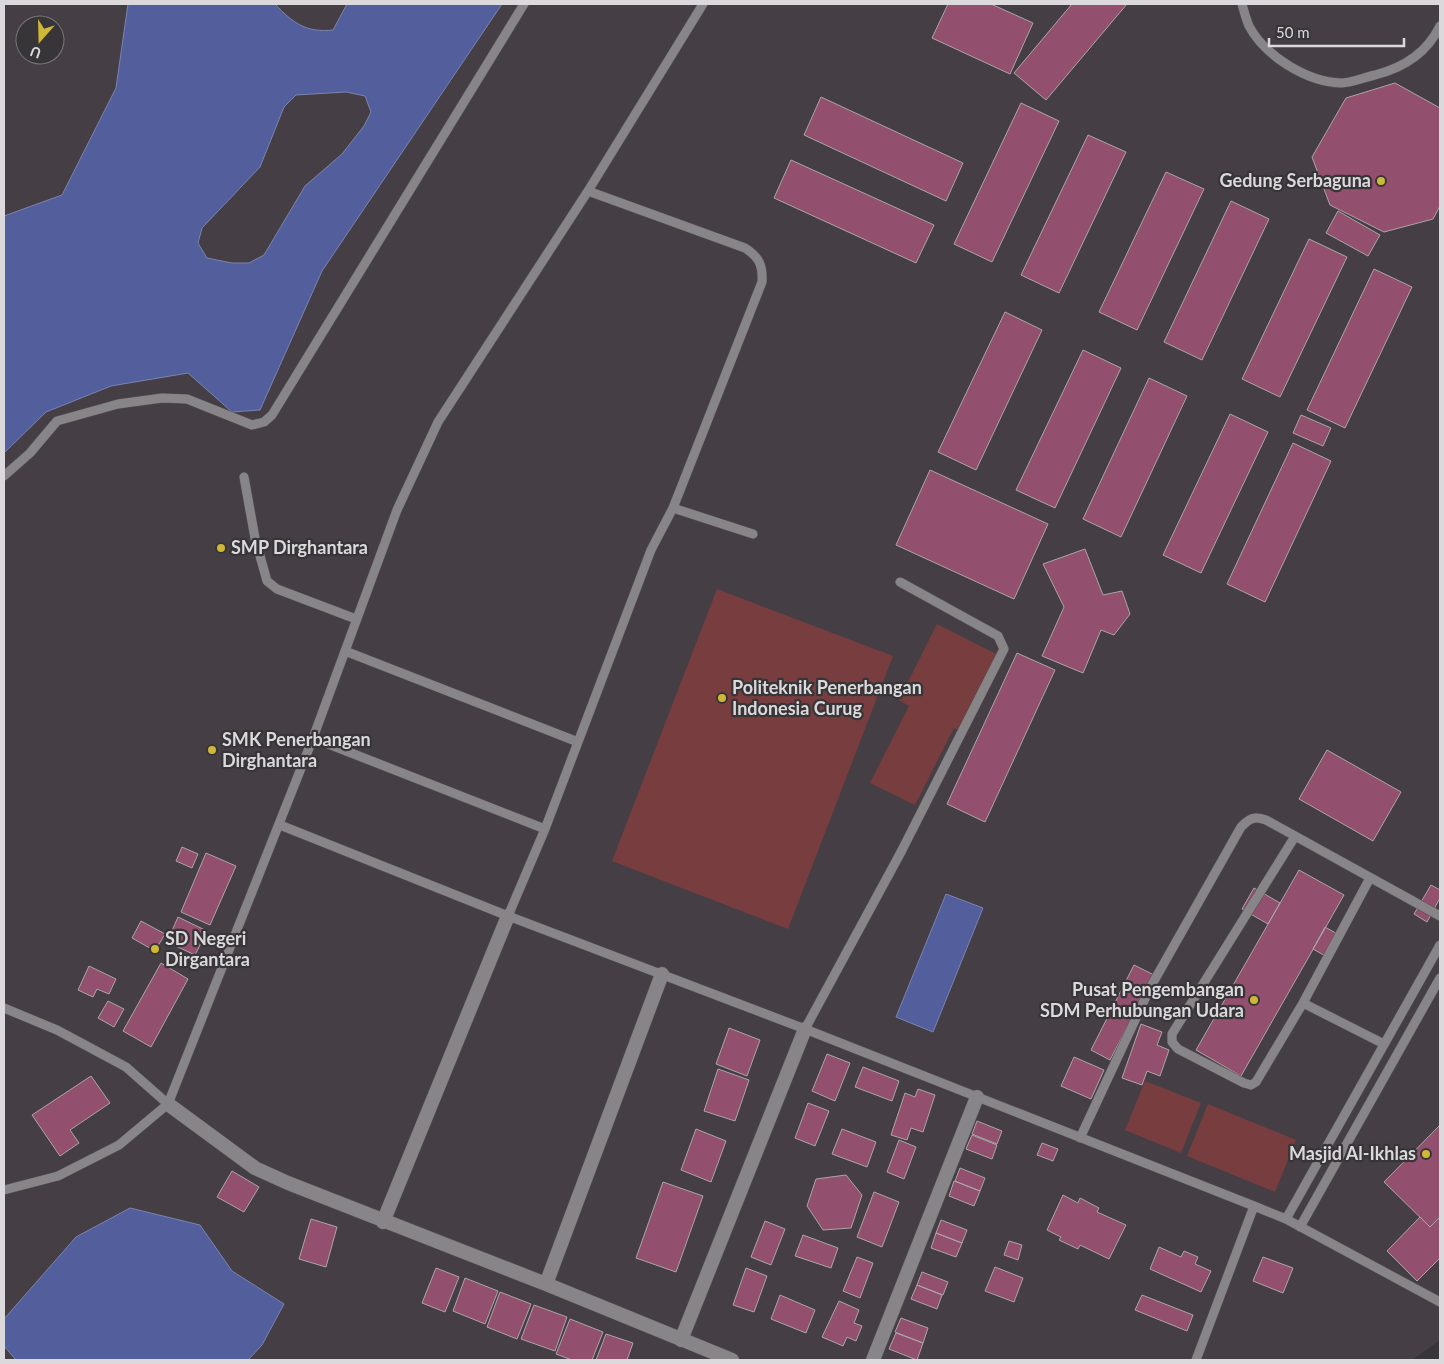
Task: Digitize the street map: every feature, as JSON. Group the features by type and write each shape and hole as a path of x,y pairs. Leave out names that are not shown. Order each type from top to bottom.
{"street":[{"path":"383,1222 508,916"},
{"path":"546,1284 662,974"},
{"path":"681,1340 804,1029"},
{"path":"873,1360 977,1097"},
{"path":"168,1104 255,1168 383,1222 546,1284 732,1360"}],"lane":[{"path":"4,476 30,453 57,421 118,404 162,398 187,399 252,425 264,422 272,415 524,4"},
{"path":"4,1190 58,1176 119,1145 168,1104 280,824 397,510 438,422 588,191 703,4"},
{"path":"1242,4 1250,26 1264,46 1291,66 1309,74 1342,83 1391,71 1412,59 1431,43 1440,26"},
{"path":"508,916 545,829 651,550 674,508 762,282 763,271 758,257 745,248 588,191"},
{"path":"244,477 255,538 267,581 272,586 356,619"},
{"path":"674,508 753,534"},
{"path":"804,1029 901,852 1004,649 998,636 900,582"},
{"path":"345,651 578,742"},
{"path":"313,738 545,829"},
{"path":"1080,1138 1150,988 1241,827 1249,818 1256,817 1266,820 1294,838 1440,916"},
{"path":"280,824 508,916 804,1029 1286,1219 1440,1302"},
{"path":"1294,838 1172,1034 1172,1042 1178,1049 1251,1085 1256,1082 1303,1003 1370,878"},
{"path":"1286,1219 1440,945"},
{"path":"1300,1227 1439,984 1422,977"},
{"path":"1303,1003 1384,1044"},
{"path":"4,1008 57,1030 126,1067 168,1104"},
{"path":"1196,1360 1254,1206"}],"shaded area":[{"name":"Politeknik Penerbangan Indonesia Curug","path":"4,4 1440,4 1440,1340 1412,1360 4,1360"},
{"path":"717,589 893,656 788,929 612,861"},
{"path":"937,624 1004,658 966,734 954,728 915,805 870,783 909,706 899,700"},
{"path":"1145,1081 1201,1103 1181,1153 1125,1130"},
{"path":"1208,1104 1296,1140 1275,1192 1187,1156"}],"water":[{"path":"128,4 275,4 301,25 323,31 333,30 347,4 502,4 322,271 260,410 232,412 188,373 111,386 46,412 4,453 4,216 62,195 116,88","holes":["346,92 365,96 371,112 364,126 342,154 305,186 264,255 249,263 232,263 207,258 198,243 202,228 260,167 284,107 296,95"]},
{"path":"946,894 983,908 933,1032 896,1017"},
{"path":"130,1208 200,1225 232,1271 284,1304 262,1345 248,1360 16,1360 4,1346 4,1319 76,1237"}],"building":[{"path":"948,4 991,4 1033,23 1010,74 932,38"},
{"path":"1072,4 1127,4 1046,100 1014,73"},
{"name":"Gedung Serbaguna","path":"1395,83 1440,108 1440,206 1433,219 1384,232 1330,205 1312,157 1346,98"},
{"path":"821,97 963,163 946,201 804,135"},
{"path":"1021,103 1059,121 992,262 954,244"},
{"path":"1088,135 1126,152 1059,293 1021,275"},
{"path":"791,160 934,225 916,263 774,198"},
{"path":"1166,172 1204,189 1137,330 1099,312"},
{"path":"1231,201 1269,219 1202,360 1164,342"},
{"path":"1338,211 1380,235 1368,256 1326,233"},
{"path":"1309,239 1347,257 1280,397 1242,379"},
{"path":"1374,269 1412,287 1345,428 1307,410"},
{"path":"1005,312 1042,330 976,470 938,452"},
{"path":"1083,350 1121,368 1055,508 1016,490"},
{"path":"1149,378 1187,396 1121,537 1083,519"},
{"path":"1230,414 1268,432 1201,573 1163,555"},
{"path":"1301,415 1331,428 1323,446 1293,433"},
{"path":"1293,443 1331,461 1265,602 1227,584"},
{"path":"930,470 1048,524 1014,599 896,545"},
{"path":"1085,549 1103,595 1122,591 1130,614 1114,635 1101,630 1083,673 1042,656 1064,607 1043,564"},
{"path":"1017,653 1055,670 985,822 947,804"},
{"path":"1327,750 1401,792 1373,841 1299,799"},
{"path":"182,847 198,854 192,868 176,861"},
{"path":"206,853 236,866 210,925 181,912"},
{"name":"Pusat Pengembangan SDM Perhubungan Udara","path":"1299,870 1344,895 1241,1076 1196,1050"},
{"path":"1431,885 1440,890 1440,898 1427,922 1414,914"},
{"path":"1254,888 1280,903 1268,924 1242,909"},
{"path":"178,917 207,931 195,955 167,942"},
{"path":"141,921 165,934 155,951 132,938"},
{"path":"1325,927 1341,936 1329,958 1313,949"},
{"path":"161,963 188,979 151,1047 123,1031"},
{"path":"1134,965 1154,975 1110,1060 1091,1050"},
{"path":"89,966 116,979 109,994 97,989 93,997 78,990"},
{"path":"108,1001 124,1009 114,1027 98,1018"},
{"path":"1141,1024 1162,1032 1157,1045 1169,1050 1160,1076 1147,1071 1142,1085 1122,1078"},
{"path":"729,1028 760,1040 747,1076 716,1064"},
{"path":"827,1054 850,1063 835,1101 812,1091"},
{"path":"1074,1057 1104,1070 1091,1099 1061,1086"},
{"path":"863,1067 899,1081 892,1101 855,1087"},
{"path":"718,1069 749,1080 735,1121 704,1111"},
{"path":"91,1076 110,1103 70,1130 79,1143 60,1156 32,1115"},
{"path":"918,1089 935,1095 923,1132 911,1128 907,1140 891,1135 905,1093 915,1097"},
{"path":"808,1103 829,1111 815,1146 795,1138"},
{"path":"977,1121 1002,1131 997,1144 972,1134"},
{"name":"Masjid Al-Ikhlas","path":"1440,1125 1440,1217 1430,1227 1384,1182"},
{"path":"696,1129 726,1141 711,1182 681,1170"},
{"path":"842,1129 876,1142 867,1167 832,1154"},
{"path":"972,1135 997,1145 992,1159 966,1149"},
{"path":"899,1140 916,1147 904,1179 887,1172"},
{"path":"1042,1143 1058,1149 1053,1161 1037,1155"},
{"path":"960,1168 985,1178 980,1191 955,1181"},
{"path":"232,1171 259,1187 244,1212 217,1197"},
{"path":"846,1175 862,1195 851,1228 823,1230 807,1206 816,1179"},
{"path":"954,1181 980,1191 974,1206 949,1196"},
{"path":"663,1182 703,1196 676,1272 636,1258"},
{"path":"874,1192 899,1202 882,1247 857,1237"},
{"path":"1063,1195 1078,1203 1080,1198 1099,1208 1097,1212 1126,1225 1109,1259 1080,1245 1078,1249 1059,1240 1061,1237 1047,1230"},
{"path":"1420,1217 1430,1227 1440,1217 1440,1258 1417,1281 1387,1251"},
{"path":"311,1219 337,1227 326,1267 299,1259"},
{"path":"941,1220 967,1230 962,1243 936,1233"},
{"path":"765,1221 785,1229 771,1265 751,1257"},
{"path":"936,1233 962,1243 956,1257 931,1248"},
{"path":"803,1235 838,1248 831,1268 795,1256"},
{"path":"1009,1241 1022,1245 1018,1260 1004,1255"},
{"path":"1159,1247 1181,1257 1184,1251 1198,1257 1195,1264 1211,1271 1201,1292 1150,1269"},
{"path":"857,1257 873,1263 860,1298 843,1291"},
{"path":"1263,1257 1293,1268 1283,1293 1253,1281"},
{"path":"995,1267 1023,1278 1014,1302 985,1291"},
{"path":"436,1268 459,1277 445,1312 422,1303"},
{"path":"746,1268 767,1276 754,1312 733,1305"},
{"path":"922,1272 948,1282 943,1295 917,1285"},
{"path":"465,1278 498,1291 485,1324 453,1311"},
{"path":"917,1285 942,1295 937,1309 911,1299"},
{"path":"500,1292 531,1304 517,1339 487,1327"},
{"path":"780,1295 815,1310 806,1333 771,1319"},
{"path":"1142,1295 1193,1315 1187,1331 1135,1310"},
{"path":"839,1301 859,1310 854,1323 862,1326 856,1341 847,1337 843,1346 822,1337"},
{"path":"534,1305 567,1317 555,1351 521,1339"},
{"path":"901,1318 928,1328 923,1343 895,1332"},
{"path":"570,1319 603,1332 592,1360 572,1360 556,1354"},
{"path":"896,1333 923,1343 917,1360 889,1349"},
{"path":"606,1334 633,1343 627,1360 596,1360"}],"place":[{"name":"Gedung Serbaguna","path":"1381,181"},
{"name":"SMP Dirghantara","path":"221,548"},
{"name":"Politeknik Penerbangan Indonesia Curug","path":"722,698"},
{"name":"SMK Penerbangan Dirghantara","path":"212,750"},
{"name":"SD Negeri Dirgantara","path":"155,949"},
{"name":"Pusat Pengembangan SDM Perhubungan Udara","path":"1254,1000"},
{"name":"Masjid Al-Ikhlas","path":"1426,1154"}]}
